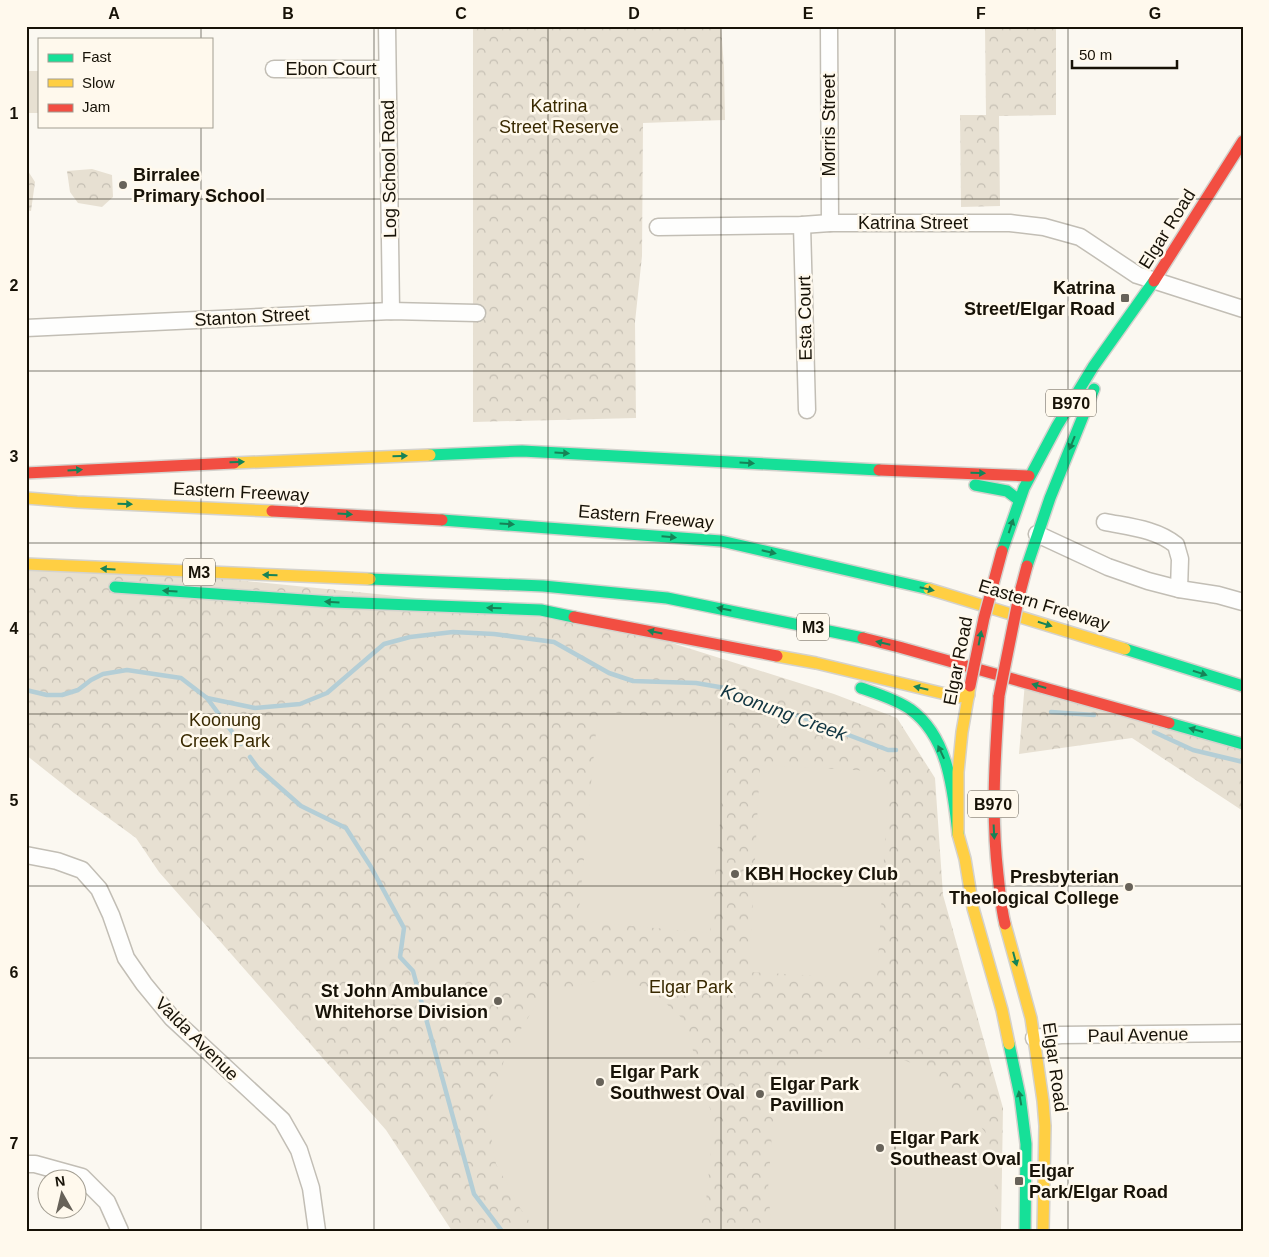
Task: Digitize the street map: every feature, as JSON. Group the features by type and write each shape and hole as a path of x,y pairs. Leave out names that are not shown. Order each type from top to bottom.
{"main road":[{"name":"Elgar Road","path":"1043,1231 1045,1126 1020,1041 998,993 973,908 958,834 958,772 962,732 976,687 984,618 1002,551 1029,476 1079,389 1155,280 1243,141"},
{"name":"Elgar Road","path":"1026,1231 1026,1144 1020,1096 1020,1041 1031,1018 1002,912 996,868 993,814 995,750 1000,696 1006,653 1018,596 1037,534 1068,452 1118,334"},
{"path":"26,473 522,451 1029,476"},
{"path":"877,470 997,488 1010,492 1019,500 1037,534"},
{"name":"Eastern Freeway","path":"26,498 495,523 721,541 938,591 1243,686"},
{"name":"M3","path":"26,564 543,586 668,598 899,647 1243,744"},
{"path":"99,586 333,602 541,610 780,658 816,663 958,696 976,687 1006,653"},
{"path":"780,658 889,698 916,715 924,723 935,740 948,768 952,783 958,834"},
{"path":"993,925 1002,912"},
{"name":"Elgar Road","path":"994,940 1000,966 998,993"}],"street":[{"name":"Log School Road","path":"387,26 391,311"},
{"name":"Morris Street","path":"829,26 830,223"},
{"name":"Ebon Court","path":"274,69 387,69"},
{"name":"Katrina Street","path":"658,227 830,223 1010,223 1044,226 1080,237 1137,275 1243,309"},
{"name":"Esta Court","path":"802,225 807,410"},
{"name":"Stanton Street","path":"26,328 391,311 477,313"},
{"path":"1105,522 1147,530 1165,536 1176,545 1180,559 1178,589"},
{"path":"1037,534 1108,567 1178,589 1218,595 1243,602"},
{"name":"Valda Avenue","path":"26,855 57,861 82,870 99,889 111,915 126,958 144,984 172,1018 282,1120 299,1150 311,1188 317,1231"},
{"name":"Paul Avenue","path":"1020,1041 1052,1036 1243,1033"},
{"path":"26,1164 35,1164 82,1177 107,1202 120,1231"}],"green space":[{"name":"Katrina Street Reserve","path":"473,26 721,26 725,120 643,123 642,256 635,322 636,418 473,422"},
{"path":"985,26 1056,26 1056,115 999,116 1000,206 961,207 960,115 986,115"},
{"path":"26,71 38,71 38,113 26,113"},
{"path":"26,157 28,157 28,171 35,182 31,211 26,210"},
{"path":"92,169 112,175 113,197 102,207 78,203 70,192 67,171"},
{"name":"Elgar Park","path":"26,559 457,602 656,638 834,694 897,718 935,778 943,895 1003,1108 1001,1231 452,1231 386,1130 159,872 136,838 26,755"},
{"path":"1025,682 1243,743 1243,811 1132,738 1019,754"},
{"path":"598,711 729,723 710,933 578,921"},
{"path":"760,765 889,772 877,979 749,972"},
{"name":"Elgar Park Southwest Oval","path":"608,978 649,988 684,1020 714,1122 705,1211 695,1231 536,1231 520,1208 496,1164 487,1113 507,1051 543,994"},
{"name":"Elgar Park Southeast Oval","path":"836,1045 875,1049 914,1064 947,1085 985,1132 994,1164 996,1224 994,1231 772,1231 768,1189 774,1105 791,1066"}],"waterway":[{"name":"Koonung Creek","path":"26,690 47,695 62,695 78,690 103,674 127,670 181,678 207,698 255,708 300,704 327,693 384,644 410,637 453,632 494,634 554,642 609,673 633,681 696,683 725,688 888,750 896,750"},
{"path":"207,698 241,744"},
{"name":"Koonung Creek","path":"1051,712 1094,715"},
{"name":"Koonung Creek","path":"1154,732 1193,750 1243,762"},
{"path":"250,757 258,768 301,806 346,828 371,867 404,928 400,957 413,971 474,1194 502,1231"}],"traffic: fast":[{"path":"1002,551 1024,488 1057,426 1093,367 1154,281"},
{"path":"1027,566 1050,498 1094,389"},
{"path":"430,455 522,451 879,470"},
{"path":"975,485 1007,491 1019,500"},
{"path":"442,520 721,541 929,589"},
{"path":"370,579 543,586 667,598 863,638"},
{"path":"115,587 333,602 541,610 574,617"},
{"path":"1125,649 1243,686"},
{"path":"861,688 904,705 923,721 933,734 947,766 958,834"},
{"path":"1169,723 1243,744"},
{"path":"1009,1044 1020,1096 1026,1144 1025,1231"}],"traffic: slow":[{"path":"234,463 430,455"},
{"path":"26,498 272,511"},
{"path":"26,564 370,579"},
{"path":"929,589 1125,649"},
{"path":"777,656 816,663 958,697 969,695"},
{"path":"970,686 962,732 958,772 958,834 965,859 973,908 1002,1010 1009,1044"},
{"path":"1005,924 1031,1018 1043,1101 1045,1126 1043,1231"}],"traffic: jam":[{"path":"1154,281 1243,141"},
{"path":"26,473 234,463"},
{"path":"879,470 1029,476"},
{"path":"272,511 442,520"},
{"path":"970,686 984,618 1002,551"},
{"path":"999,696 1019,596 1027,566"},
{"path":"574,617 777,656"},
{"path":"863,638 1169,723"},
{"path":"999,696 994,808 996,852 1005,924"}],"place":[{"name":"Birralee Primary School","path":"123,185"},
{"name":"Katrina Street/Elgar Road","path":"1125,298"},
{"name":"KBH Hockey Club","path":"735,874"},
{"name":"Presbyterian Theological College","path":"1129,887"},
{"name":"St John Ambulance Whitehorse Division","path":"498,1001"},
{"name":"Elgar Park Southwest Oval","path":"600,1082"},
{"name":"Elgar Park Pavillion","path":"760,1094"},
{"name":"Elgar Park Southeast Oval","path":"880,1148"},
{"name":"Elgar Park/Elgar Road","path":"1019,1181"}],"park label":[{"name":"Koonung Creek Park","path":"225,730"}]}
